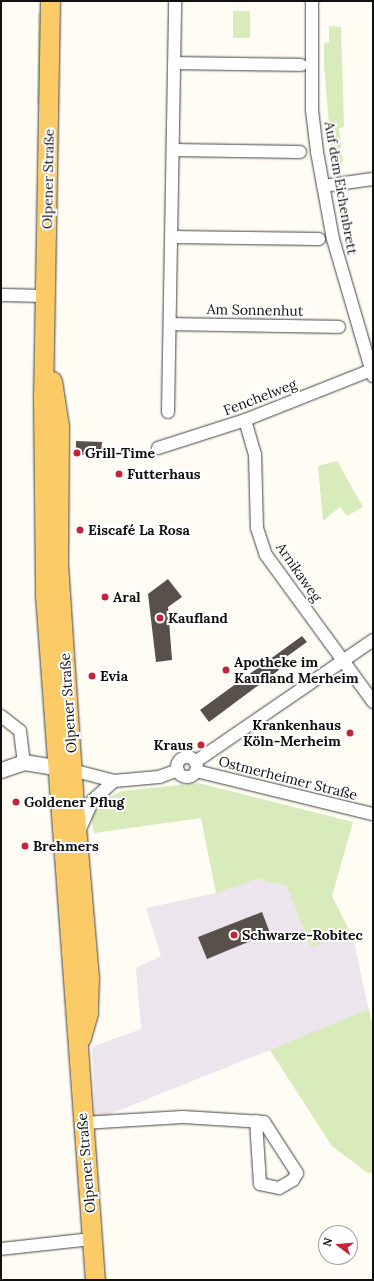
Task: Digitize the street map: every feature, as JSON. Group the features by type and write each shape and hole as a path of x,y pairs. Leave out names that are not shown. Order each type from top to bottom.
{"main road":[{"name":"Olpener Straße","path":"50,1 46,358 43,396 52,427 45,595 64,768 83,1123 95,1280"},
{"name":"Olpener Straße","path":"64,768 78,835 89,977 88,1012 79,1047"}],"street":[{"path":"168,412 174,150 175,1"},
{"name":"Auf dem Eichenbrett","path":"312,1 312,110 323,186 342,277 372,373"},
{"path":"175,63 301,65"},
{"path":"174,150 300,152"},
{"path":"323,186 373,179"},
{"path":"172,237 319,238"},
{"path":"1,295 46,296"},
{"name":"Am Sonnenhut","path":"171,324 339,327"},
{"name":"Fenchelweg","path":"158,448 245,420 372,373"},
{"name":"Arnikaweg","path":"245,420 255,454 256,521 266,555 343,660"},
{"name":"Ostmerheimer Straße","path":"196,766 373,640"},
{"path":"343,660 373,702"},
{"path":"1,716 20,731 24,762"},
{"path":"1,770 24,762 64,768 114,781 159,777 178,770 187,777 196,766"},
{"name":"Ostmerheimer Straße","path":"196,766 373,814"},
{"path":"78,835 88,808 114,781"},
{"path":"83,1123 183,1117 256,1121 264,1122 297,1173 293,1180 279,1188 260,1184 256,1121"},
{"path":"1,1249 92,1239"}],"shaded area":[{"path":"258,879 332,896 354,942 373,1030 372,1172 368,1173 332,1146 270,1050 95,1120 92,1047 141,1029 136,968 161,956 146,908 216,893"}],"green space":[{"path":"233,11 250,11 250,38 233,38"},
{"path":"38,13 42,13 41,103 37,105"},
{"path":"329,26 341,27 344,127 339,128 343,162 341,166 333,168 324,66 324,43 329,42"},
{"path":"337,461 363,507 347,516 340,507 323,521 318,466"},
{"path":"198,783 353,822 332,896 350,932 311,947 287,886 258,879 216,893 201,818 94,833 91,816 103,800 122,791"},
{"path":"369,1009 373,1030 373,1138 372,1172 368,1173 332,1146 270,1050"}],"building":[{"path":"76,441 102,442 101,455 76,455"},
{"path":"168,579 182,597 168,607 172,660 156,662 148,594"},
{"path":"302,636 307,642 275,665 279,670 209,722 200,710"},
{"name":"Schwarze-Robitec","path":"262,912 270,933 207,959 198,937"}],"place":[{"name":"Grill-Time","path":"77,453"},
{"name":"Futterhaus","path":"119,474"},
{"name":"Eiscafé La Rosa","path":"80,530"},
{"name":"Aral","path":"105,597"},
{"name":"Kaufland","path":"160,618"},
{"name":"Apotheke im Kaufland Merheim","path":"226,670"},
{"name":"Evia","path":"92,676"},
{"name":"Krankenhaus Köln-Merheim","path":"350,733"},
{"name":"Kraus","path":"201,745"},
{"name":"Goldener Pflug","path":"16,802"},
{"name":"Brehmers","path":"25,846"},
{"name":"Schwarze-Robitec","path":"234,935"}]}
